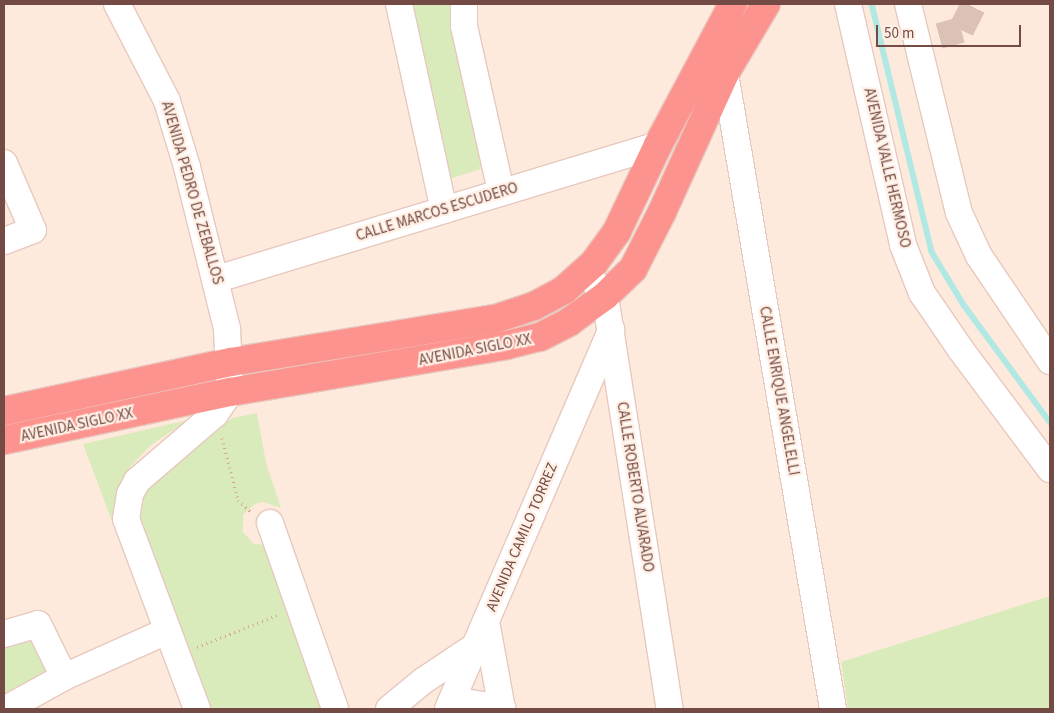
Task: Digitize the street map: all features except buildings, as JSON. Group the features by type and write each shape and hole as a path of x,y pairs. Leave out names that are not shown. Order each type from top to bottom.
{"highway":[{"name":"AVENIDA SIGLO XX","path":"4,411 231,362 495,318 534,306 564,290 584,271 617,231 658,145 732,4"},
{"name":"AVENIDA SIGLO XX","path":"4,440 223,403 507,345 547,333 586,311 606,296 633,269 725,73 766,4"}],"street":[{"name":"AVENIDA PEDRO DE ZEBALLOS","path":"117,4 166,101 217,279 231,362 223,403"},
{"path":"399,4 444,210"},
{"path":"464,4 464,26 501,192"},
{"name":"AVENIDA VALLE HERMOSO","path":"848,4 903,245 922,292 1050,469"},
{"path":"908,4 929,39 960,213 979,256 1050,361"},
{"name":"CALLE ENRIQUE ANGELELLI","path":"725,73 833,709"},
{"name":"CALLE MARCOS ESCUDERO","path":"217,279 658,145"},
{"path":"4,163 33,230 4,241"},
{"path":"584,271 606,296"},
{"name":"CALLE ROBERTO ALVARADO","path":"606,296 670,709"},
{"name":"AVENIDA CAMILO TORREZ","path":"450,705 611,330"},
{"path":"196,709 126,519 130,494 149,468 223,403"},
{"path":"270,523 335,709"},
{"path":"450,705 502,709 486,621"},
{"path":"4,634 38,624 64,677"},
{"path":"6,709 64,677 167,631"},
{"path":"389,709 423,681 474,647"}],"path":[{"path":"223,403 238,500 243,508 270,523"},
{"path":"176,655 299,607"}],"green space":[{"path":"411,4 452,4 484,168 446,180"},
{"path":"257,413 266,463 281,508 263,502 255,504 243,515 243,532 254,544 270,545 326,709 207,709 139,523 140,509 149,483 212,430 233,418"},
{"path":"188,420 151,445 128,469 116,499 119,540 83,444"},
{"path":"1050,596 1050,709 848,709 841,662"},
{"path":"28,634 52,676 4,702 4,640"}],"waterway":[{"path":"872,4 932,252 964,305 1050,422"}],"tunnel":[{"path":"939,36 961,30 974,4"}]}
